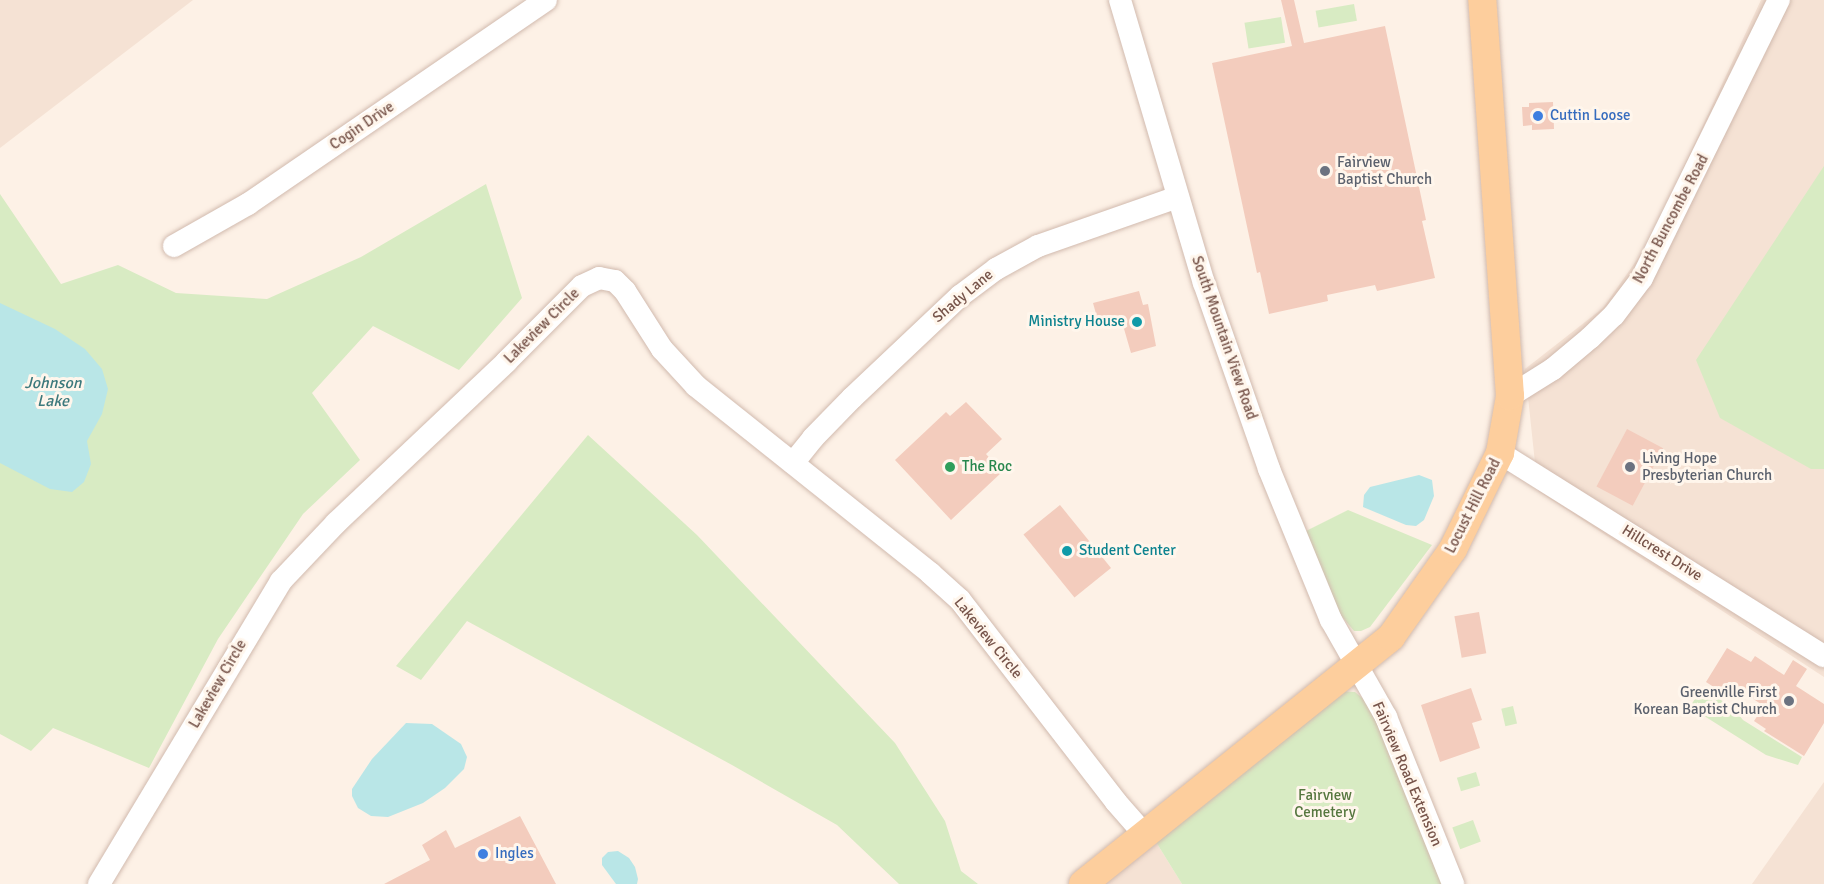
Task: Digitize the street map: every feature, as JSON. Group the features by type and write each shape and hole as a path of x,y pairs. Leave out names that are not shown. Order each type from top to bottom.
{"main road":[{"name":"Locust Hill Road","path":"1083,884 1391,637 1428,586 1469,519 1500,453 1510,396 1482,0"}],"street":[{"name":"Cogin Drive","path":"174,246 248,204 546,0"},
{"name":"South Mountain View Road","path":"1120,0 1204,283 1269,469 1308,568 1356,666"},
{"name":"North Buncombe Road","path":"1510,396 1553,369 1590,338 1614,315 1642,278 1779,0"},
{"name":"Shady Lane","path":"794,464 813,438 860,390 960,296 996,269 1038,246 1178,197"},
{"name":"Lakeview Circle","path":"99,884 281,581 336,523 587,282 599,278 615,281 625,291 662,349 681,372 960,600 1110,794 1144,834"},
{"name":"Hillcrest Drive","path":"1500,453 1824,656"},
{"name":"Fairview Road Extension","path":"1356,666 1386,717 1453,884"}],"shaded area":[{"path":"0,0 193,0 0,148"},
{"path":"1761,0 1824,0 1824,677 1538,491 1525,369 1603,308 1648,244"},
{"path":"1824,782 1824,884 1752,884"},
{"path":"1156,842 1182,884 1101,884"}],"green space":[{"path":"1354,4 1357,21 1319,28 1316,11"},
{"path":"1281,17 1285,43 1249,48 1244,23"},
{"path":"1824,166 1824,469 1811,469 1720,418 1696,360"},
{"path":"486,184 522,298 459,370 373,326 312,393 360,460 303,514 218,639 149,768 53,728 31,751 0,734 0,194 61,284 118,265 176,293 267,299 361,257"},
{"path":"588,435 697,535 895,743 945,821 961,871 978,884 899,884 837,825 732,765 467,621 421,680 396,666"},
{"path":"1348,510 1432,545 1370,627 1361,631 1354,631 1334,607 1306,531"},
{"path":"1702,687 1734,709 1743,720 1802,757 1798,765 1766,755 1690,707"},
{"name":"Fairview Cemetery","path":"1337,691 1355,692 1371,705 1443,884 1182,884 1156,842"},
{"path":"1513,706 1517,724 1505,726 1501,709"},
{"path":"1476,772 1480,785 1461,791 1457,778"},
{"path":"1473,820 1481,842 1460,849 1452,828"}],"water":[{"name":"Johnson Lake","path":"0,303 55,329 85,349 102,369 108,389 102,414 87,441 91,464 84,482 72,492 50,489 0,463"},
{"path":"1419,475 1432,480 1434,496 1424,520 1416,526 1406,525 1363,507 1364,495 1370,487"},
{"path":"406,723 432,724 461,744 467,757 464,769 445,788 423,803 388,817 371,816 358,808 352,796 352,789 372,759"},
{"path":"618,851 629,858 635,867 637,884 616,884 602,865 602,858 608,852"}],"building":[{"name":"Fairview Baptist Church","path":"1281,0 1294,0 1304,43 1385,26 1426,220 1422,221 1435,278 1377,291 1375,285 1327,295 1328,301 1269,314 1260,272 1257,273 1212,63 1292,46"},
{"name":"Cuttin Loose","path":"1553,102 1554,129 1532,130 1532,125 1523,126 1522,107 1529,107 1529,103"},
{"name":"Ministry House","path":"1139,291 1143,305 1148,304 1156,346 1131,353 1120,315 1098,321 1093,303"},
{"name":"The Roc","path":"966,402 1002,439 986,454 1002,472 951,520 895,460 946,412 950,416"},
{"name":"Living Hope Presbyterian Church","path":"1627,429 1663,448 1633,506 1596,486"},
{"name":"Student Center","path":"1060,505 1111,568 1074,598 1023,535"},
{"path":"1479,612 1486,653 1462,658 1454,616"},
{"name":"Greenville First Korean Baptist Church","path":"1727,648 1751,662 1755,656 1784,675 1793,660 1807,669 1796,686 1824,704 1824,723 1804,756 1764,731 1766,729 1754,721 1764,706 1744,693 1741,699 1733,695 1731,698 1706,682"},
{"path":"1471,688 1482,720 1472,723 1480,748 1440,762 1421,705"},
{"name":"Ingles","path":"520,816 556,884 384,884 430,860 422,845 446,830 455,848"}],"place":[{"name":"Cuttin Loose","path":"1538,116"},
{"name":"Fairview Baptist Church","path":"1325,171"},
{"name":"Ministry House","path":"1137,322"},
{"name":"The Roc","path":"950,467"},
{"name":"Living Hope Presbyterian Church","path":"1630,467"},
{"name":"Student Center","path":"1067,551"},
{"name":"Greenville First Korean Baptist Church","path":"1789,701"},
{"name":"Ingles","path":"483,854"}]}
